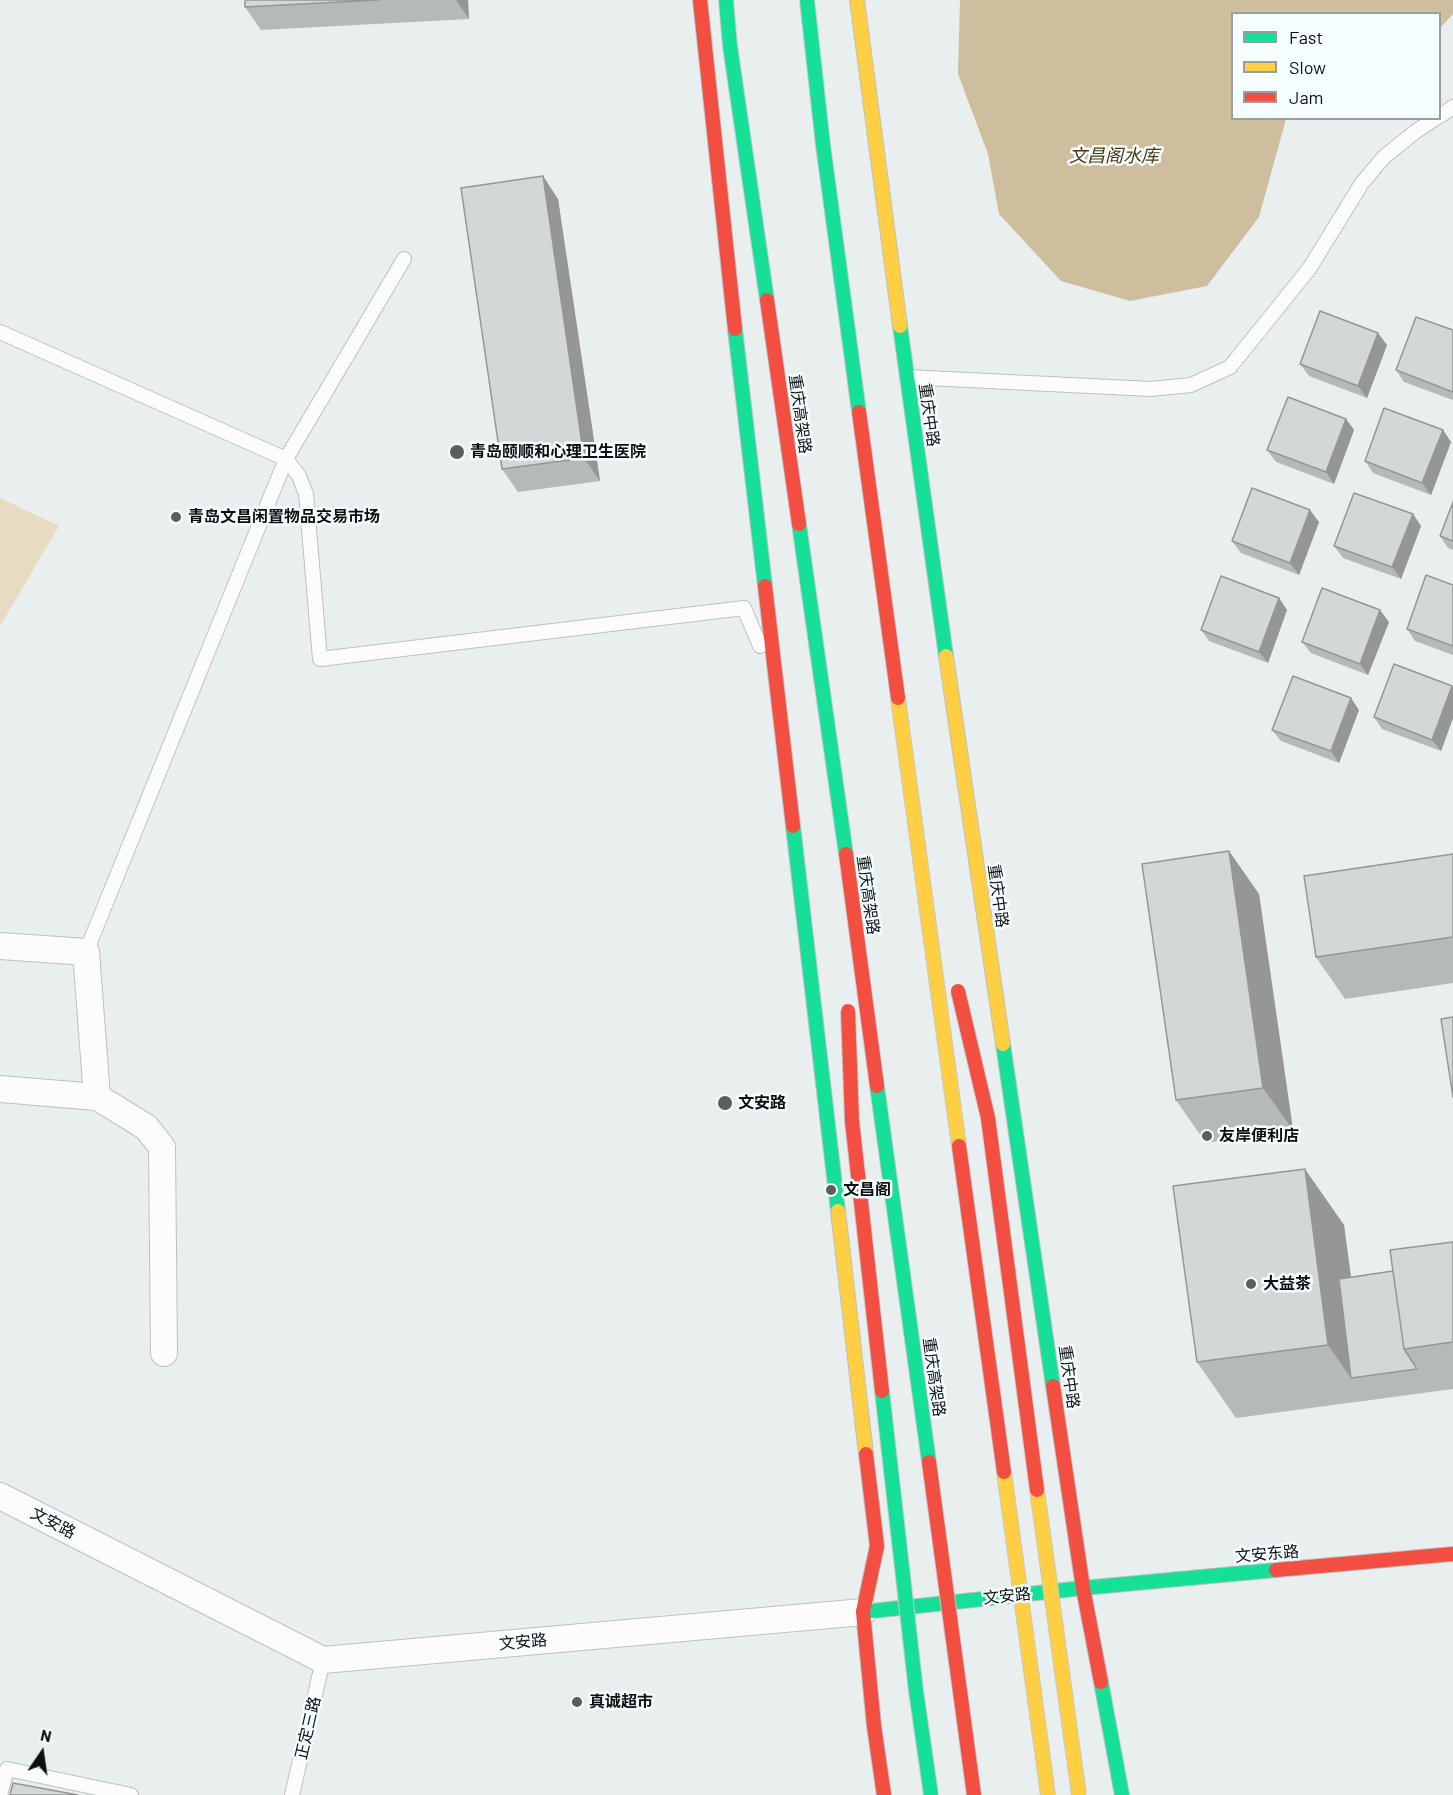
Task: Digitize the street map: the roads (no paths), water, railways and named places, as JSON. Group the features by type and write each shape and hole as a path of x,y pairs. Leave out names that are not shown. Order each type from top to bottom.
{"main road":[{"path":"700,0 742,390 877,1546 862,1612 884,1795"},
{"name":"重庆高架路","path":"726,0 735,81 840,812 974,1795"},
{"path":"807,0 823,145 1048,1795"},
{"name":"重庆中路","path":"857,0 930,544 1083,1588 1122,1795"},
{"path":"840,812 846,955"},
{"path":"915,812 942,926"},
{"path":"956,982 988,1118 1080,1795"},
{"path":"848,1002 852,1121 916,1691 931,1795"},
{"name":"文安东路","path":"1083,1588 1453,1554"},
{"name":"文安路","path":"862,1612 1083,1588"}],"street":[{"path":"0,946 86,952 97,1097"},
{"path":"0,1089 97,1097 146,1127 162,1147 164,1353"},
{"name":"文安路","path":"0,1496 323,1660 862,1612"}],"lane":[{"path":"907,377 1151,389 1191,385 1230,367 1309,269 1362,183 1384,157 1433,120"},
{"path":"86,952 286,459 404,259"},
{"path":"0,332 286,459 299,476 306,494 321,659 744,608 777,684"},
{"name":"正定三路","path":"292,1795 323,1660"},
{"path":"0,1795 3,1764 131,1795"}],"water":[{"name":"文昌阁水库","path":"960,0 1453,0 1453,14 1441,27 1441,12 1231,12 1231,120 1286,120 1259,217 1207,286 1130,301 1061,281 999,214 988,154 958,74"}],"place":[{"name":"青岛颐顺和心理卫生医院","path":"457,452"},
{"name":"青岛文昌闲置物品交易市场","path":"176,517"},
{"name":"文安路","path":"725,1103"},
{"name":"友岸便利店","path":"1207,1136"},
{"name":"文昌阁","path":"831,1190"},
{"name":"大益茶","path":"1251,1284"},
{"name":"真诚超市","path":"577,1702"}]}
